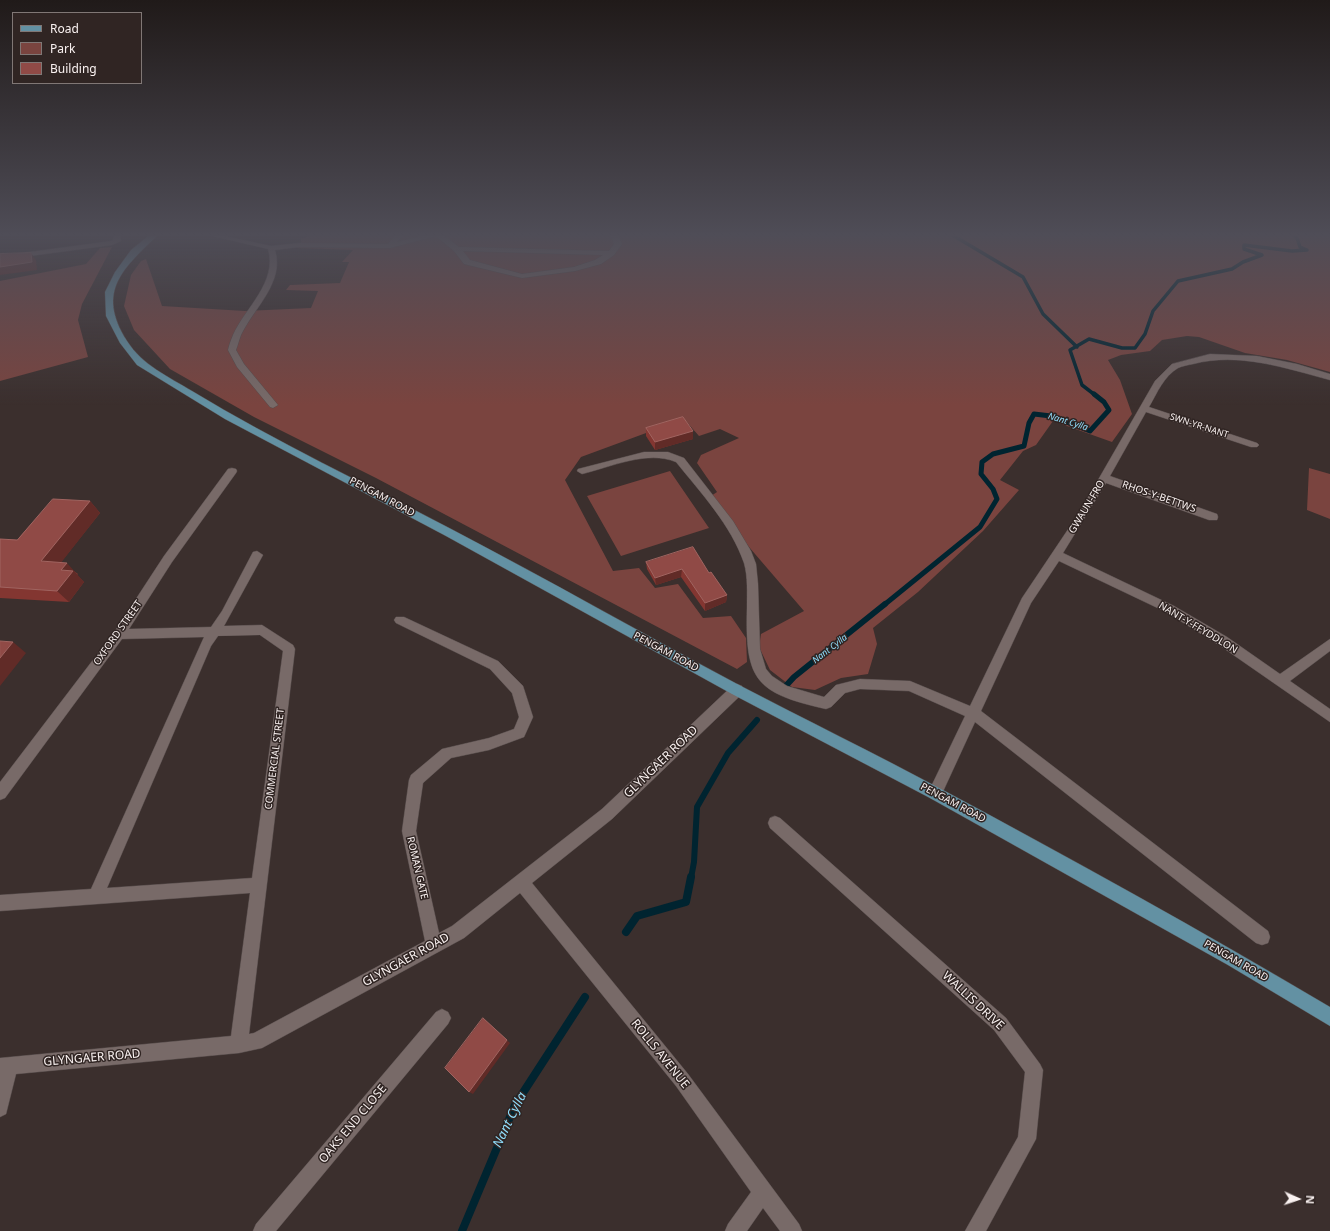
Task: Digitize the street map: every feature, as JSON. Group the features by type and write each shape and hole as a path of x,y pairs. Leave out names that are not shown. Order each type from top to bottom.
{"main road":[{"name":"PENGAM ROAD","path":"110,290 110,316 124,343 140,363 228,417 450,533 737,690 935,793 1227,955 1330,1017"}],"street":[{"path":"264,290 237,336 232,350 240,365 274,405"},
{"name":"GWAUN-FRO","path":"935,793 1026,601 1083,515 1159,381 1175,366 1210,358 1257,359 1297,367 1330,377"},
{"name":"SWN-YR-NANT","path":"1144,408 1254,445"},
{"path":"582,471 644,455 668,454 680,460 735,533 750,564 753,589 753,648 760,672 777,686 796,696 826,703 841,689 860,684 910,686 973,712 1262,938"},
{"name":"OXFORD STREET","path":"0,793 119,634 168,559 232,471"},
{"name":"RHOS-Y-BETTWS","path":"1104,478 1213,517"},
{"path":"96,896 206,644 226,614 257,555"},
{"name":"NANT-Y-FFYDDLON","path":"1057,556 1170,609 1222,641 1330,716"},
{"name":"ROMAN GATE","path":"400,620 494,665 518,690 526,717 519,733 489,744 447,753 416,780 409,831 434,945"},
{"name":"COMMERCIAL STREET","path":"119,634 214,630 262,630 289,649 239,1044"},
{"path":"1281,681 1330,644"},
{"name":"GLYNGAER ROAD","path":"5,1066 256,1042 458,932 607,814 737,690"},
{"name":"WALLIS DRIVE","path":"775,823 1000,1024 1034,1070 1027,1139 975,1231"},
{"name":"ROLLS AVENUE","path":"521,882 682,1080 792,1231"},
{"path":"0,903 259,885"},
{"name":"OAKS END CLOSE","path":"263,1231 442,1018"},
{"path":"0,1108 5,1066"},
{"path":"735,1231 763,1192"}],"green space":[{"path":"0,290 89,290 82,304 78,320 88,357 0,381"},
{"path":"128,290 157,290 162,306 245,311 311,308 318,291 300,290 1330,290 1330,372 1287,360 1245,353 1199,337 1187,336 1162,340 1150,351 1121,355 1108,360 1120,380 1132,414 1112,442 1053,421 1036,445 1023,451 1000,480 1019,490 983,531 918,592 873,628 877,644 868,674 841,678 815,690 792,687 770,670 759,647 761,634 804,611 749,547 711,496 717,492 697,463 701,455 739,438 720,429 699,436 684,419 581,457 565,480 613,571 639,568 655,588 678,584 703,618 731,616 746,638 747,662 737,669 376,478 254,417 170,369 134,330 124,306"},
{"path":"1309,468 1330,474 1330,519 1307,510"},
{"path":"670,471 709,528 621,556 587,496"}],"building":[{"path":"683,417 693,431 655,442 646,428"},
{"path":"53,499 90,501 41,561 67,563 61,570 73,571 57,591 0,587 0,539 17,540"},
{"path":"693,547 709,573 711,572 727,595 705,603 682,569 655,578 646,562"},
{"path":"0,641 13,642 0,658"},
{"path":"483,1018 507,1040 469,1092 445,1068"}],"waterway":[{"path":"1030,290 1043,314 1076,346"},
{"name":"Nant Cylla","path":"1076,346 1089,339 1122,348 1135,348 1145,334 1153,311 1170,290"},
{"name":"Nant Cylla","path":"1076,346 1070,350 1082,385 1095,395"},
{"name":"Nant Cylla","path":"884,605 980,527 997,499 993,489 981,474 982,462 993,454 1024,446 1029,423 1034,414 1051,416 1090,431 1109,410 1104,402 1094,394"},
{"name":"Nant Cylla","path":"782,690 794,677 885,604"},
{"name":"Nant Cylla","path":"691,878 694,862 697,807 728,753 757,720"},
{"name":"Nant Cylla","path":"626,932 637,916 686,902 691,877"},
{"name":"Nant Cylla","path":"462,1231 515,1105 585,997"}]}
